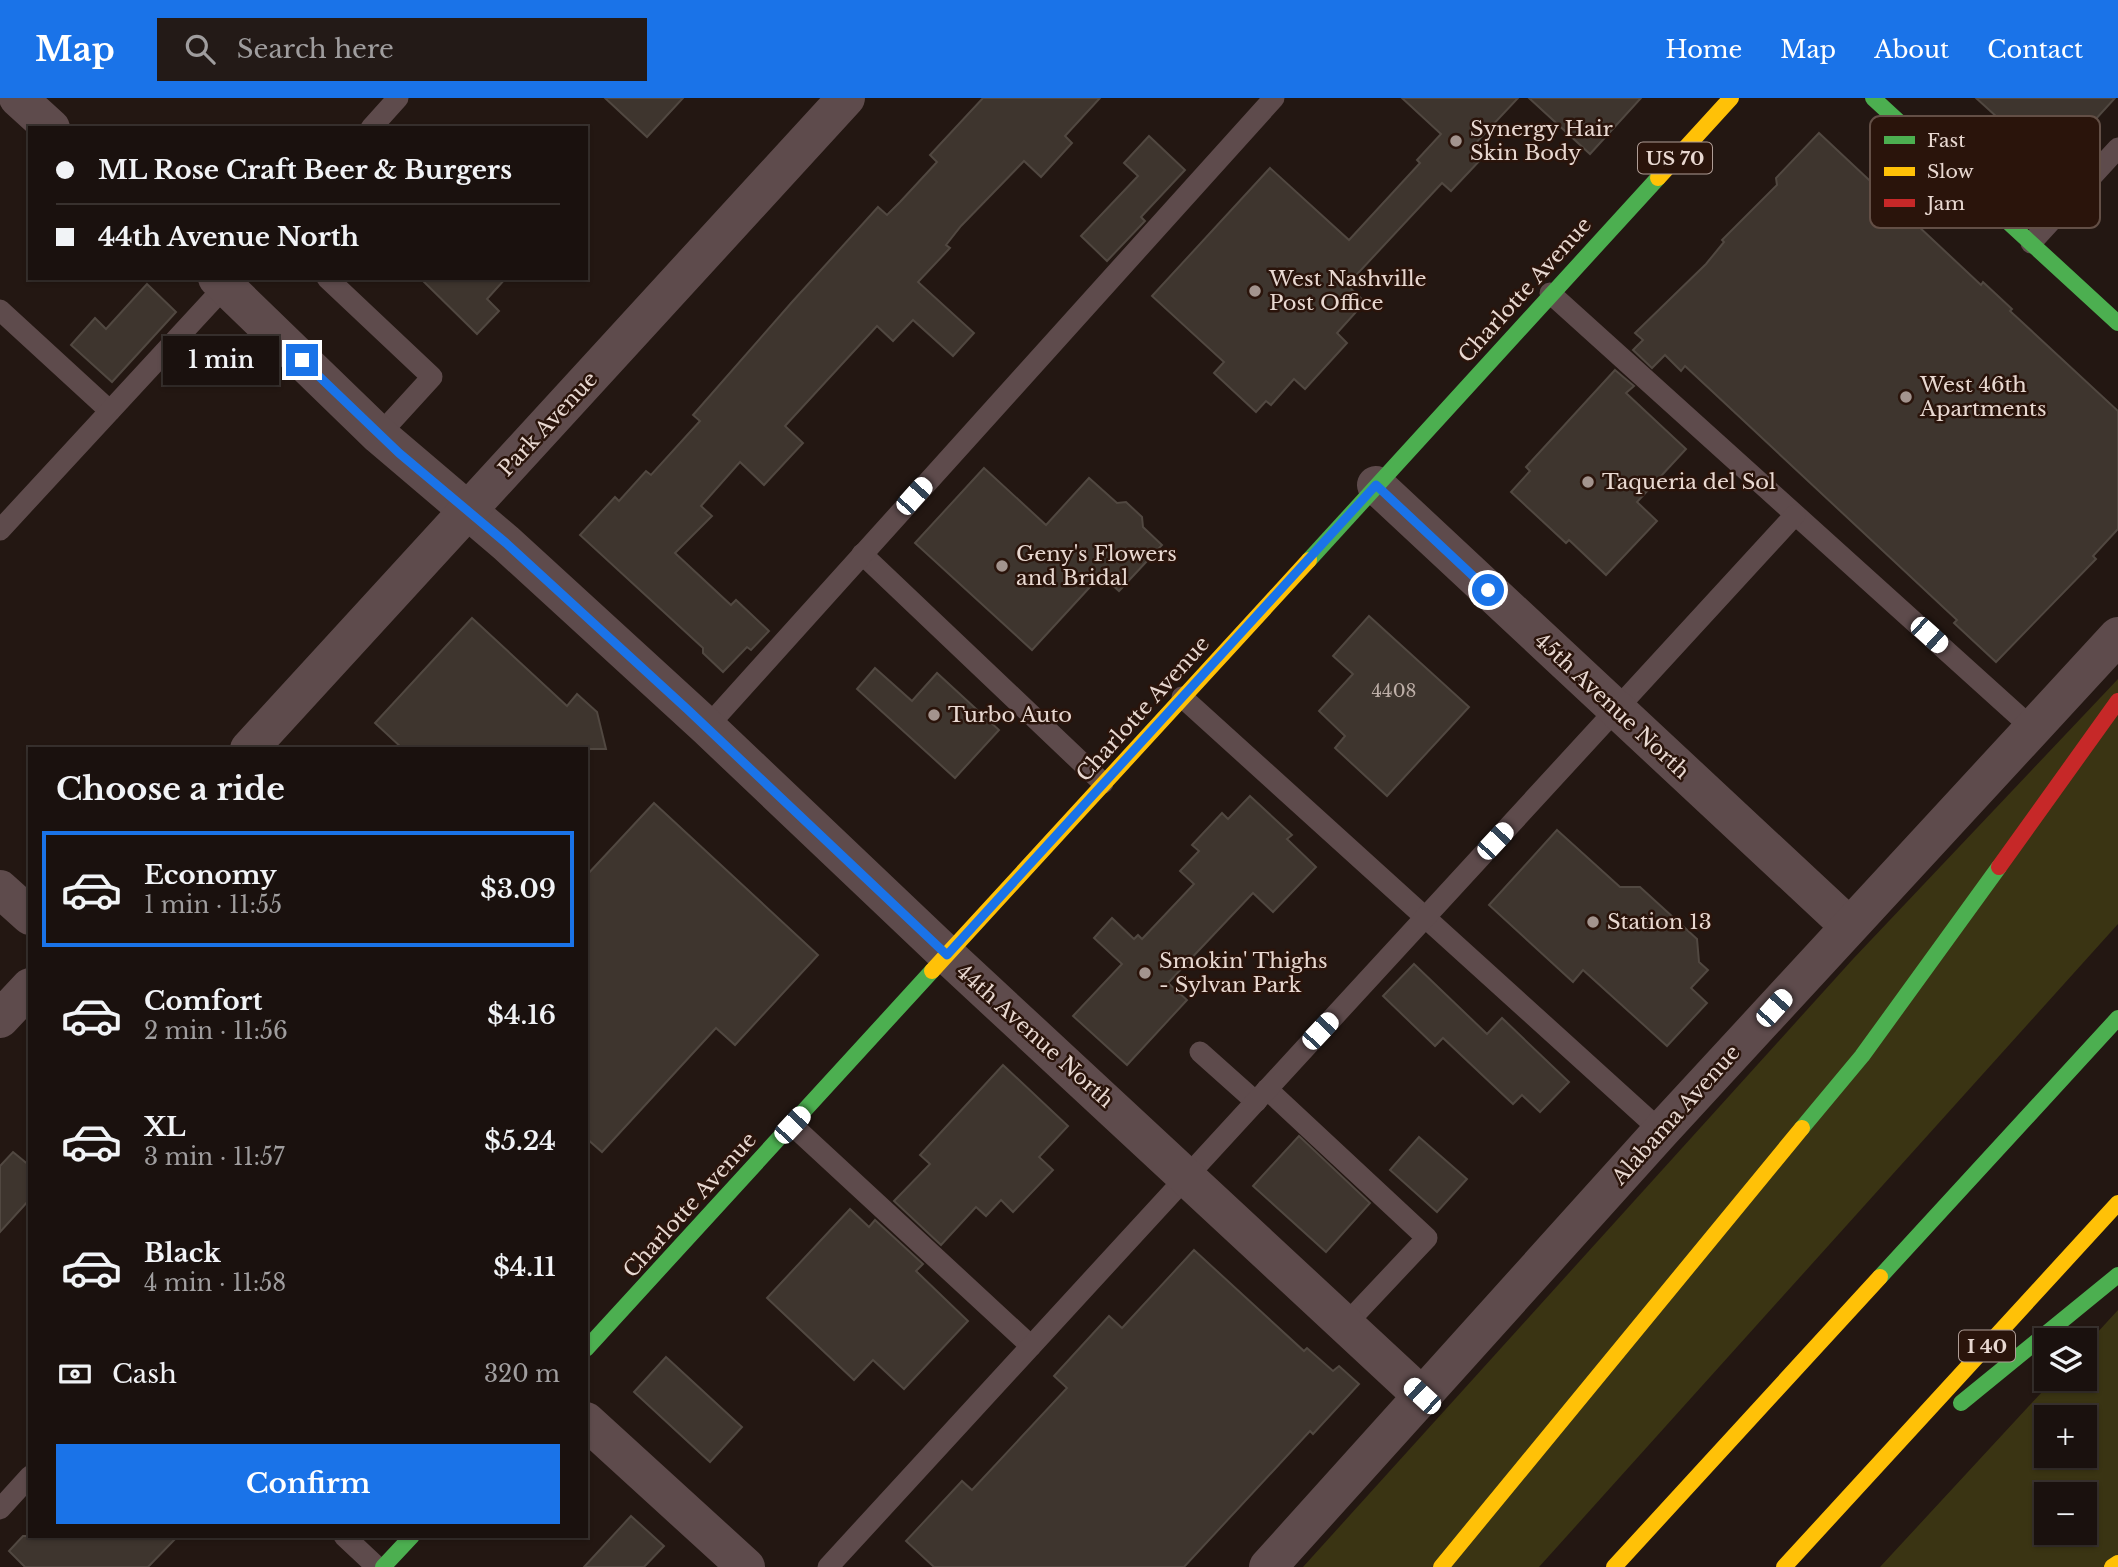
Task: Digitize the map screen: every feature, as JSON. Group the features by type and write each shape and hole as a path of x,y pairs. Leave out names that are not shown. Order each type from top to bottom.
{"main road":[{"name":"Charlotte Avenue","path":"588,1347 1731,98"},
{"path":"1873,98 1893,116"},
{"path":"2016,228 2114,311"},
{"path":"1441,1567 1862,1056 2118,701"},
{"path":"1614,1567 2118,1018"},
{"name":"I 40","path":"1784,1567 2118,1203"},
{"path":"1857,1488 2118,1275"},
{"path":"383,1567 410,1538"},
{"path":"2112,1567 2118,1563"}],"street":[{"path":"18,98 49,126"},
{"name":"Park Avenue","path":"251,747 846,98"},
{"name":"44th Avenue North","path":"225,281 379,435 469,509 707,727 947,955 1188,1175 1422,1396"},
{"name":"45th Avenue North","path":"1376,485 1849,926"},
{"name":"Alabama Avenue","path":"1268,1567 1661,1131 1849,926 2035,730 2118,636"},
{"path":"0,889 28,914"},
{"path":"0,1019 28,989"},
{"path":"588,1423 746,1567"}],"lane":[{"path":"373,126 398,98"},
{"path":"707,727 1274,98"},
{"path":"2100,168 2118,148"},
{"path":"2032,243 2046,228"},
{"path":"329,280 432,377 379,435"},
{"path":"0,530 225,281"},
{"path":"1550,293 2035,730"},
{"path":"0,310 110,411"},
{"path":"828,1567 1795,515"},
{"path":"862,554 1103,783"},
{"path":"1182,697 1661,1131"},
{"path":"1200,1052 1261,1095 1427,1238 1346,1324"},
{"path":"792,1125 1031,1346"},
{"path":"0,1509 28,1478"},
{"path":"346,1538 377,1567"}],"shaded area":[{"path":"2118,679 2118,924 1539,1567 1303,1567 1853,959"},
{"path":"2118,1310 2118,1567 1880,1567 2043,1391 2097,1391 2097,1333"}],"building":[{"path":"605,98 683,98 647,137"},
{"path":"983,98 1100,98 1065,136 1072,143 1041,177 1024,161 961,226 946,245 950,248 918,282 974,333 953,356 913,320 893,341 877,326 785,426 803,443 764,485 740,462 701,506 712,516 675,553 731,605 736,600 769,631 751,650 747,647 723,672 703,653 703,648 580,535 615,497 619,501 646,471 651,475 700,421 693,415 792,302 878,207 887,215 900,202 937,162 930,155"},
{"name":"West Nashville Post Office","path":"1402,98 1518,98 1472,147 1483,157 1451,191 1442,183 1347,285 1365,302 1337,333 1347,343 1305,389 1294,379 1271,405 1266,401 1256,412 1214,373 1224,362 1152,296 1270,168 1349,240 1420,163 1417,160 1441,134"},
{"path":"1529,98 1641,98 1590,154"},
{"path":"1976,98 2115,98 2099,116 1996,116"},
{"name":"West 46th Apartments","path":"1819,133 1870,181 1870,228 1920,228 1981,285 1983,282 2012,309 2010,311 2118,411 2118,529 2093,556 2096,559 1996,662 1954,623 1957,620 1685,366 1681,371 1665,355 1652,368 1633,350 1643,340 1635,333 1706,264 1724,242 1722,240 1777,185 1776,178"},
{"path":"1149,136 1185,170 1141,217 1145,221 1107,261 1081,236 1138,176 1124,163"},
{"path":"422,280 504,280 487,299 499,311 477,334"},
{"path":"147,284 176,312 112,382 71,345 95,318 106,329"},
{"name":"Taqueria del Sol","path":"1615,370 1634,386 1626,393 1686,449 1637,502 1657,521 1606,575 1569,540 1566,543 1511,492 1530,471 1526,467"},
{"name":"Geny's Flowers and Bridal","path":"984,468 1046,525 1089,478 1117,503 1126,502 1142,517 1143,527 1162,545 1119,591 1101,575 1032,650 915,543"},
{"path":"1369,616 1469,707 1387,796 1335,748 1345,736 1319,711 1353,674 1333,656"},
{"path":"472,618 567,706 577,694 597,712 606,749 401,747 375,723"},
{"name":"Turbo Auto","path":"875,668 912,701 937,673 999,730 955,778 857,689"},
{"path":"1250,796 1292,835 1287,839 1316,867 1273,912 1253,893 1168,983 1187,1000 1127,1065 1073,1016 1122,964 1094,938 1112,918 1134,939 1138,935 1142,939 1194,884 1180,871 1199,851 1192,845 1222,813 1228,819"},
{"path":"654,803 818,955 735,1045 716,1028 602,1152 588,1140 588,874"},
{"name":"Station 13","path":"1557,830 1620,887 1640,887 1697,939 1699,962 1708,970 1691,988 1707,1003 1667,1046 1583,970 1573,982 1489,905"},
{"path":"1414,964 1487,1034 1502,1018 1569,1082 1540,1112 1522,1095 1513,1104 1443,1038 1435,1046 1383,996"},
{"path":"1003,1065 1068,1126 1039,1157 1053,1170 1013,1212 1001,1200 986,1216 976,1207 941,1245 894,1201 930,1164 920,1155"},
{"path":"1299,1136 1370,1203 1326,1252 1253,1186"},
{"path":"1419,1137 1467,1179 1437,1212 1390,1170"},
{"path":"13,1152 28,1164 28,1201 0,1232 0,1166"},
{"path":"850,1209 869,1227 875,1220 923,1264 916,1271 968,1321 904,1389 873,1360 854,1380 767,1298"},
{"path":"1194,1250 1304,1351 1307,1348 1333,1371 1339,1366 1359,1384 1313,1434 1310,1431 1184,1567 934,1567 906,1541 962,1481 972,1490 1067,1388 1054,1376 1109,1316 1122,1328"},
{"path":"666,1357 742,1427 710,1462 634,1392"},
{"path":"631,1516 664,1546 644,1567 584,1567"},
{"path":"23,1536 176,1538 148,1567 25,1567 9,1551"}],"traffic: fast":[{"path":"1873,98 1893,116"},
{"path":"1309,560 1658,178"},
{"path":"2015,228 2118,323"},
{"path":"1802,1128 1862,1056 1999,867"},
{"path":"588,1347 932,971"},
{"path":"1880,1277 2118,1018"},
{"path":"1961,1403 2118,1275"},
{"path":"383,1567 410,1538"}],"traffic: slow":[{"path":"1658,178 1731,98"},
{"path":"932,971 1309,560"},
{"path":"1441,1567 1802,1128"},
{"path":"1784,1567 2118,1203"},
{"path":"1614,1567 1880,1277"},
{"path":"2112,1567 2118,1563"}],"traffic: jam":[{"path":"1999,867 2118,701"}],"place":[{"name":"Synergy Hair Skin Body","path":"1456,141"},
{"name":"West Nashville Post Office","path":"1255,291"},
{"name":"West 46th Apartments","path":"1906,397"},
{"name":"Taqueria del Sol","path":"1588,482"},
{"name":"Geny's Flowers and Bridal","path":"1002,566"},
{"name":"Turbo Auto","path":"934,715"},
{"name":"Station 13","path":"1593,922"},
{"name":"Smokin' Thighs - Sylvan Park","path":"1145,973"}],"route":[{"path":"302,360 379,435 469,509 687,709 947,955 1376,485 1488,590"}]}
